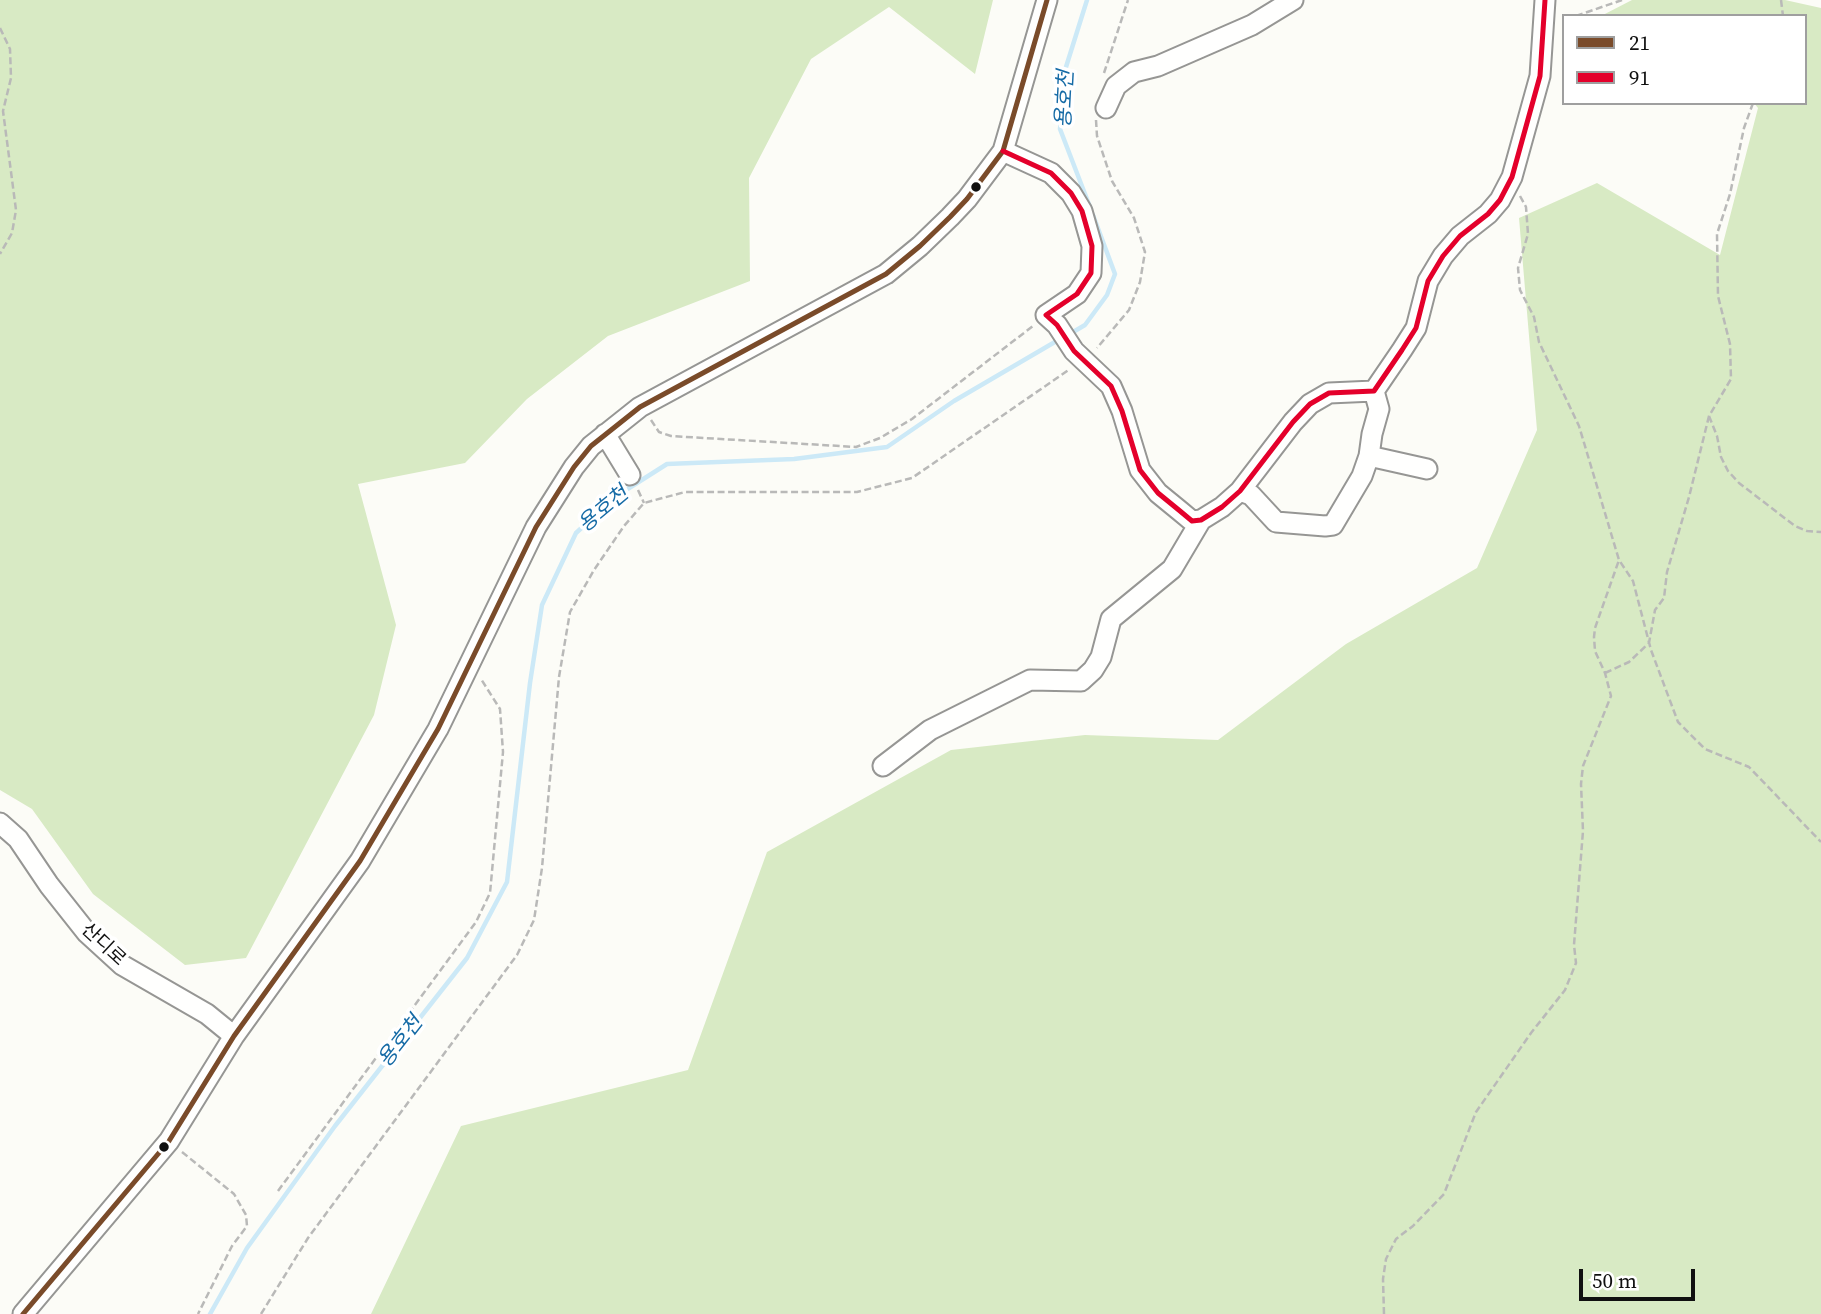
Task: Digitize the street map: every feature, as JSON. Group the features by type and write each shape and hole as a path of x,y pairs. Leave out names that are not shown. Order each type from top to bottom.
{"street":[{"path":"23,1314 169,1141 234,1036 360,861 438,729 536,527 574,467 591,446 640,407 886,274 950,217 1003,151 1046,0"},
{"path":"1100,111 1116,86 1134,72 1158,65 1252,25 1293,0"},
{"path":"1240,491 1251,495 1276,522 1325,527 1333,525 1362,476 1369,456 1379,409 1374,391 1416,328 1428,281 1443,256 1460,236 1488,214 1500,200 1510,180 1540,76 1545,0"},
{"path":"1003,151 1051,173 1071,193 1082,211 1092,246 1091,273 1077,295 1052,320 1078,356 1111,386 1122,411 1140,470 1158,493 1192,521 1201,520 1222,507 1240,491 1310,404 1329,393 1374,391"},
{"path":"605,434 630,475"},
{"path":"1369,456 1427,469"},
{"path":"883,766 930,730 1030,680 1081,681 1093,670 1101,657 1111,619 1172,569 1201,520"},
{"name":"산디로","path":"0,823 18,839 49,885 87,933 122,965 207,1014 234,1036"}],"path":[{"path":"1103,77 1128,0"},
{"path":"1582,14 1622,0"},
{"path":"0,28 10,49 12,78 2,111 16,210 12,233 0,254"},
{"path":"1605,673 1629,662 1648,643 1654,610 1664,598 1667,572 1709,416 1731,379 1730,344 1718,296 1717,234 1752,105"},
{"path":"261,1314 308,1238 517,955 534,920 542,868 559,677 570,612 624,526 644,503 685,492 857,492 912,478 1078,356 1105,341 1129,310 1140,282 1145,252 1134,218 1112,181 1097,136 1100,111"},
{"path":"1510,180 1523,201 1527,217 1528,233 1518,268 1520,290 1534,317 1539,342 1578,426 1619,560 1633,581 1648,643 1678,722 1705,748 1749,768 1821,842"},
{"path":"640,407 659,432 671,436 856,447 880,438 912,419 1052,320"},
{"path":"1709,416 1721,457 1728,471 1739,483 1795,526 1807,531 1821,532"},
{"path":"640,495 644,503"},
{"path":"1384,1314 1383,1279 1386,1259 1396,1240 1444,1194 1476,1112 1531,1033 1565,990 1576,963 1574,945 1583,831 1583,766 1611,696 1595,651 1595,628 1619,560"},
{"path":"278,1191 475,922 490,893 503,752 500,709 470,662"},
{"path":"169,1141 234,1194 246,1215 247,1226 226,1255 198,1314"}],"green space":[{"path":"0,0 993,0 975,74 889,7 811,59 749,178 750,281 608,336 527,399 465,463 358,484 396,625 374,715 246,958 185,965 93,894 32,809 0,790"},
{"path":"1632,0 1785,0 1821,8 1821,1314 371,1314 461,1126 688,1070 767,852 951,750 1085,735 1218,740 1346,644 1477,568 1537,430 1519,218 1597,183 1720,255 1758,108 1756,105 1807,105 1807,14 1605,14"}],"waterway":[{"name":"용호천","path":"1087,0 1066,67 1060,129 1090,207"},
{"name":"용호천","path":"1068,335 1085,325 1107,295 1115,274 1093,215"},
{"name":"용호천","path":"210,1314 247,1248 335,1126 467,958 507,882 530,683 542,605 576,533 615,497 667,464 794,459 887,447 954,401 1060,339"}],"transit line":[{"name":"21","path":"23,1314 169,1141 234,1036 360,861 438,729 536,527 574,467 591,446 640,407 886,274 950,217 1003,151 1047,0"},
{"name":"91","path":"1003,151 1051,173 1071,193 1082,211 1092,246 1091,273 1077,294 1046,315 1057,325 1074,351 1111,386 1122,411 1140,470 1158,493 1192,521 1201,520 1240,491 1310,404 1329,393 1374,391 1402,350 1416,328 1428,281 1443,256 1460,236 1488,214 1500,200 1512,177 1540,76 1545,0"}]}
